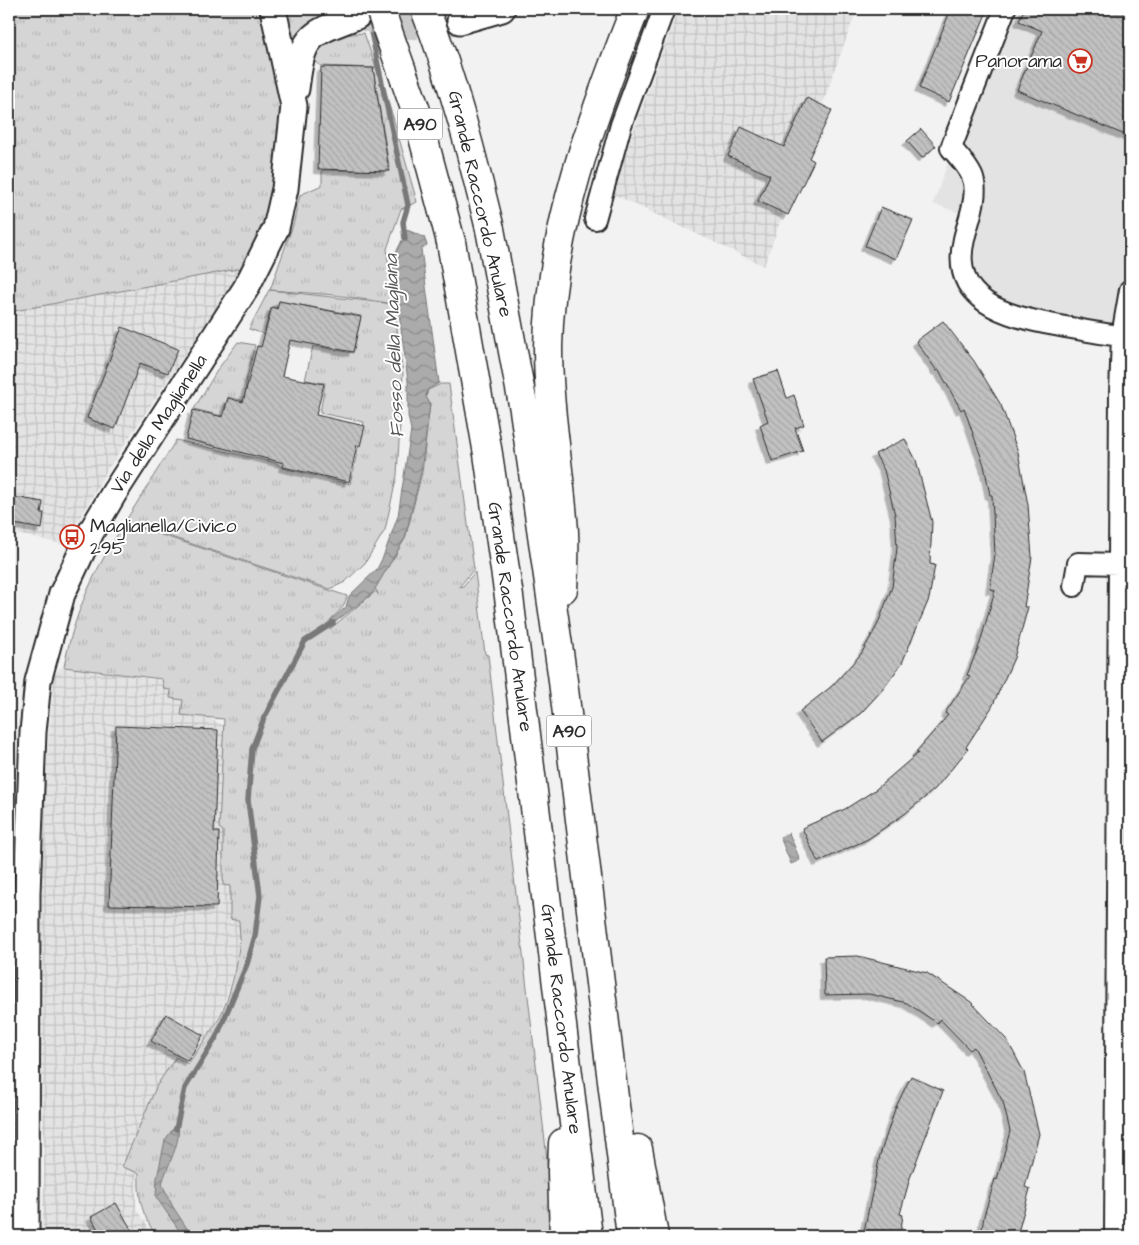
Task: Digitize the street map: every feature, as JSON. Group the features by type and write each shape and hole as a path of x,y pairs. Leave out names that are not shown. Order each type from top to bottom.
{"highway":[{"name":"Grande Raccordo Anulare","path":"425,9 462,118 490,229 524,410 562,673 631,1236"},
{"path":"562,673 564,533 549,402 548,346 554,274 568,202 580,155 635,9"},
{"name":"Grande Raccordo Anulare","path":"358,11 416,111 451,242 488,454 509,597 588,1236"},
{"path":"610,1064 633,1127 654,1236"},
{"path":"564,1236 562,1153 571,1097"}],"main road":[{"name":"Via della Maglianella","path":"26,1236 27,893 33,732 38,680 62,594 91,532 246,288 268,247 282,208 294,106 273,9"},
{"path":"460,21 502,9"},
{"path":"294,106 301,53 308,41 322,30 358,11"}],"street":[{"path":"595,219 621,125 664,9"},
{"path":"1005,9 951,148 973,179 972,210 964,239 962,259 964,274 972,290 987,304 1010,316 1122,336"},
{"path":"1115,1236 1123,1193 1124,999 1124,781 1118,564 1122,336 1130,290"},
{"path":"1074,586 1078,564 1118,564"}],"shaded area":[{"path":"678,9 857,9 764,266 611,193"},
{"path":"1003,9 1130,9 1130,273 1112,326 999,303 973,274 976,228 979,219 933,204"},
{"path":"243,268 106,472 65,545 9,532 9,312"},
{"path":"61,667 185,683 205,716 233,730 234,903 244,943 219,1017 179,1080 146,1142 137,1175 136,1209 155,1236 42,1236 44,1169 40,1047 43,806 54,675"}],"green space":[{"path":"9,9 268,9 292,127 259,265 9,312"},
{"path":"285,9 318,9 327,14 292,40"},
{"path":"364,33 393,117 417,202 401,209 387,249 391,296 388,303 335,295 270,290 293,225 300,195 322,185 322,170 390,171 373,68 375,68 321,66 312,60 311,51 341,35"},
{"path":"269,290 394,304 403,374 397,475 385,530 365,563 345,582 330,589 125,522 176,440 276,463 283,468 350,484 364,422 320,413 325,383 305,380 313,346 353,353 361,316 279,301 277,308 271,307 264,334 249,329"},
{"path":"238,342 255,345 246,382 245,401 228,397 222,416 194,409 218,369"},
{"path":"441,384 449,384 474,569 459,587 463,586 475,572 485,654 488,655 546,1150 553,1236 156,1236 142,1206 139,1191 139,1173 122,1167 157,1085 176,1057 188,1064 219,1019 236,969 240,939 239,921 230,919 230,886 223,885 223,831 219,828 224,719 181,715 183,700 170,698 171,690 164,689 162,679 64,667 68,647 80,610 95,574 125,523 347,596 341,609 325,627 330,629 376,591 378,594 375,588 405,539 422,473 430,404 426,397 428,390"}],"water":[{"path":"407,230 424,237 427,245 421,249 439,383 427,390 426,397 430,404 421,472 405,538 372,594 327,628 331,620 346,607 349,596 377,569 398,516 411,430 408,416 408,381 392,261"},
{"path":"789,833 800,860 791,864 780,837"},
{"path":"178,1122 179,1130 176,1146 162,1184 173,1207 192,1236 183,1236 156,1197 157,1178 165,1140"}],"building":[{"path":"951,9 988,9 949,102 919,88"},
{"name":"Panorama","path":"1024,9 1130,9 1130,137 1017,90 1042,31 1019,21"},
{"path":"321,67 373,68 389,171 318,169"},
{"path":"807,98 832,110 809,158 814,161 788,215 758,201 770,175 728,156 741,127 784,147"},
{"path":"921,129 936,146 922,158 907,141"},
{"path":"881,207 913,220 896,259 865,246"},
{"path":"279,301 361,317 353,352 290,340 282,376 324,384 316,415 365,426 360,446 357,445 349,482 283,467 284,463 186,439 193,410 223,417 228,398 243,402 257,346 261,347 272,307 277,309"},
{"path":"943,321 974,361 1001,405 1018,452 1028,505 1032,557 1024,607 1028,607 1014,658 992,707 966,747 968,749 935,789 906,813 868,839 818,862 802,828 845,809 875,790 918,753 916,752 948,715 945,713 970,676 967,675 980,643 995,590 990,589 995,554 992,495 990,495 984,465 964,408 961,410 939,370 937,371 916,341"},
{"path":"122,327 178,349 168,373 140,363 115,429 87,418"},
{"path":"778,371 787,398 794,395 804,425 795,428 803,451 772,461 760,425 768,421 753,379"},
{"path":"905,439 916,460 932,522 930,564 935,565 929,599 902,663 884,688 861,713 822,742 800,711 832,686 861,654 877,626 892,587 897,548 895,515 884,470 875,454"},
{"path":"9,496 43,502 41,513 44,513 42,529 9,523"},
{"path":"116,726 218,730 214,832 219,832 217,907 109,905"},
{"path":"858,956 927,973 971,1002 1007,1040 1024,1072 1039,1134 1025,1187 1030,1189 1017,1236 981,1236 984,1216 995,1179 997,1180 1010,1131 1003,1102 974,1047 970,1050 940,1019 937,1023 907,1003 869,994 825,995 824,957"},
{"path":"166,1014 203,1035 188,1061 151,1041"},
{"path":"911,1076 943,1091 910,1178 900,1214 903,1215 900,1236 863,1236 880,1155 895,1109"},
{"path":"116,1203 135,1236 102,1236 91,1217"}],"waterway":[{"name":"Fosso della Magliana","path":"367,13 408,205 403,222 405,239"},
{"name":"Fosso della Magliana","path":"176,1129 185,1088 217,1036 247,964 255,936 260,896 248,800 252,749 264,718 305,641 333,623"}],"tunnel":[{"path":"357,16 383,23 421,27 460,21"}],"place":[{"name":"Panorama","path":"1080,61"},
{"name":"Maglianella/Civico 295","path":"72,537"}]}
